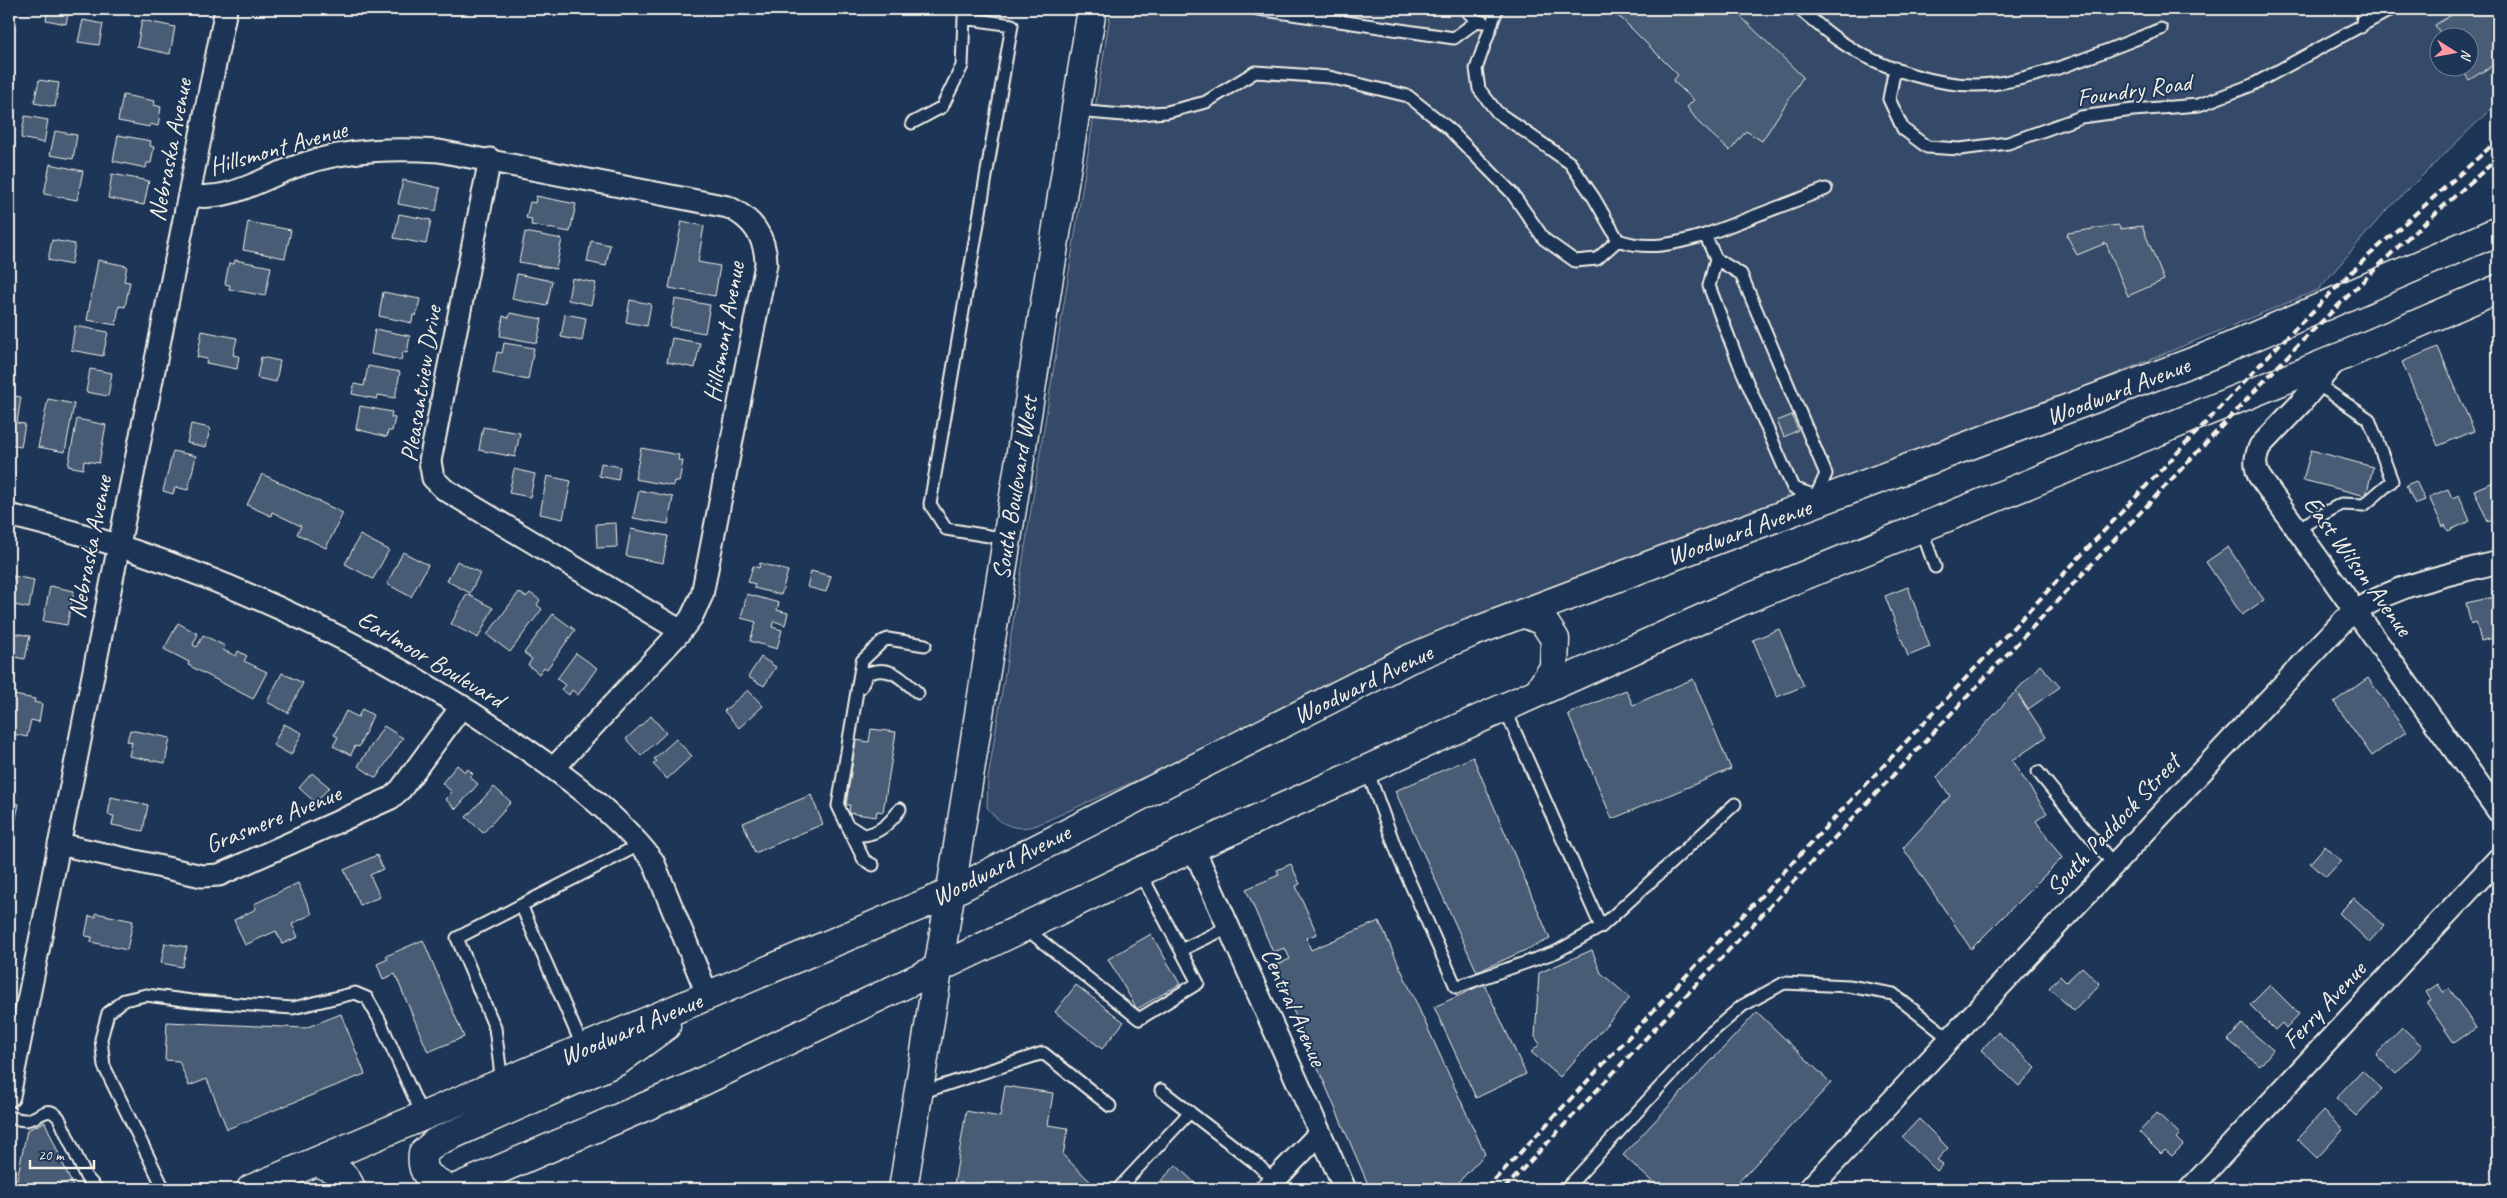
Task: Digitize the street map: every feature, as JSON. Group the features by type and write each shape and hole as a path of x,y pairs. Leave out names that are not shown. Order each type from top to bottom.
{"main road":[{"name":"South Boulevard West","path":"903,1189 1092,9"},
{"name":"Woodward Avenue","path":"251,1189 424,1118 950,893 1409,659 1816,500 2211,355 2498,232"},
{"name":"Woodward Avenue","path":"454,1189 693,1086 1193,847 1505,709 1538,692 1739,602 2338,358 2498,289"},
{"path":"1523,614 1543,621 1555,639 1554,668 1538,692"},
{"path":"450,1189 428,1176 422,1164 423,1153 436,1142 618,1061 708,996"},
{"path":"316,1162 346,1177 351,1189"}],"street":[{"name":"Nebraska Avenue","path":"9,1096 226,9"},
{"name":"Hillsmont Avenue","path":"189,195 202,197 220,196 307,163 339,154 373,150 439,151 490,159 728,207 746,217 762,238 766,256 765,274 705,582 697,607 681,631 554,768"},
{"name":"Pleasantview Drive","path":"490,159 430,461 433,478 444,489 681,631"},
{"name":"East Wilson Avenue","path":"2338,358 2317,384 2260,446 2256,453 2256,469 2259,476 2498,811"},
{"name":"Earlmoor Boulevard","path":"9,515 119,545 194,571 307,620 381,658 462,706 554,768 602,808 639,844 658,870 708,996"},
{"name":"South Paddock Street","path":"1809,1189 2333,631 2356,610 2395,591 2498,562"},
{"name":"Grasmere Avenue","path":"59,844 202,876 219,875 391,798 401,789 462,706"},
{"name":"Central Avenue","path":"1193,847 1345,1189"},
{"name":"Ferry Avenue","path":"2190,1189 2498,858"},
{"path":"1270,1185 1320,1132"}],"lane":[{"path":"1258,9 1454,38 1477,21"},
{"path":"1464,9 1477,21 1493,24"},
{"path":"1498,9 1476,69 1479,89 1496,112 1570,164 1594,198 1618,240 1632,245 1653,247 1705,235 1826,189"},
{"path":"1799,9 1841,42 1895,68 1952,83 1991,84 2086,58 2160,29"},
{"path":"2361,27 2365,9"},
{"name":"Foundry Road","path":"1895,68 1889,99 1903,129 1927,147 1960,149 2008,143 2081,117 2133,110 2199,106 2252,85 2392,9"},
{"path":"912,123 942,107 962,66 965,13 1012,25 930,504 946,530 1007,539"},
{"path":"1076,110 1123,115 1167,112 1206,102 1255,72 1329,77 1408,96 1447,128 1512,193 1544,239 1575,261 1597,259 1618,240"},
{"path":"1705,235 1716,259 1740,274 1826,474 1816,500 1793,488 1740,366 1710,286 1716,259"},
{"path":"2297,528 2340,504 2364,505 2392,481 2369,419 2317,384"},
{"path":"1921,528 1935,567"},
{"path":"873,865 864,860 838,806 862,661 884,641 893,640 925,645"},
{"path":"855,697 868,673 880,669 896,674 918,693"},
{"path":"1505,709 1601,927"},
{"path":"1368,770 1400,860 1456,987 1556,952 1601,927 1734,804"},
{"path":"2038,772 2114,865"},
{"path":"846,824 856,833 863,835 874,833 900,810"},
{"path":"503,1084 495,1028 457,938 639,844"},
{"path":"1024,927 1139,1020 1198,983 1139,872"},
{"path":"521,905 584,1050"},
{"path":"1181,950 1228,928"},
{"path":"1566,1189 1706,1037 1742,1006 1784,983 1849,986 1893,994 1950,1039"},
{"path":"164,1189 104,1066 101,1039 108,1013 124,1000 146,995 192,1001 293,1008 354,993 367,998 424,1118"},
{"path":"918,1094 1043,1053 1110,1106"},
{"path":"1161,1090 1258,1165 1270,1185"},
{"path":"9,1117 25,1120 48,1110 54,1112 59,1118 86,1177 97,1189"},
{"path":"1118,1189 1190,1112"}],"shaded area":[{"path":"1111,9 2498,9 2498,102 2383,214 2318,290 1618,580 1325,712 1195,754 1037,825 1022,828 1009,825 997,818 987,807 988,779"}],"building":[{"path":"48,9 69,9 66,24 46,20"},
{"path":"153,9 182,9 181,11 178,10 177,13"},
{"path":"1606,9 1733,9 1803,77 1762,141 1746,131 1730,151 1699,123 1687,107 1694,100 1673,81 1678,75 1622,19"},
{"path":"2461,9 2498,9 2498,62 2480,73 2480,28 2437,28 2435,25"},
{"path":"83,20 103,24 99,45 78,42"},
{"path":"142,20 175,27 170,54 137,47"},
{"path":"39,80 59,83 55,107 34,103"},
{"path":"123,95 155,101 154,105 161,107 158,126 150,124 150,127 118,121"},
{"path":"25,116 48,120 44,143 21,138"},
{"path":"55,131 77,135 73,159 50,155"},
{"path":"118,135 151,141 150,146 154,147 151,163 147,163 146,168 113,161"},
{"path":"50,164 83,171 77,200 44,194"},
{"path":"112,174 149,181 144,205 108,198"},
{"path":"403,180 440,188 436,211 398,204"},
{"path":"536,196 576,204 570,232 531,225 532,219 526,218 530,202 535,203"},
{"path":"399,214 431,220 426,244 394,238"},
{"path":"682,221 704,226 698,262 720,266 715,296 669,288"},
{"path":"248,222 291,230 285,258 243,250"},
{"path":"2118,225 2121,229 2142,226 2164,280 2128,296 2106,243 2077,255 2067,236 2068,233"},
{"path":"525,232 562,239 556,269 519,262"},
{"path":"52,240 75,244 71,265 48,260"},
{"path":"591,241 610,245 606,266 587,262"},
{"path":"98,260 127,266 124,281 130,282 125,307 119,306 116,325 87,320"},
{"path":"235,260 271,267 265,296 229,289 230,285 225,284 229,263 234,264"},
{"path":"517,274 552,281 547,306 512,299"},
{"path":"572,278 596,283 591,305 568,300"},
{"path":"383,292 420,299 416,316 413,315 412,323 379,316"},
{"path":"675,299 710,305 705,333 670,327"},
{"path":"630,300 651,304 647,326 626,322"},
{"path":"510,313 542,319 537,343 500,336 503,316 509,318"},
{"path":"565,314 586,318 582,341 561,337"},
{"path":"75,326 108,332 103,356 71,350"},
{"path":"375,329 410,336 407,353 403,352 401,360 371,354"},
{"path":"202,331 237,338 233,355 239,356 237,369 206,363 207,359 197,357"},
{"path":"672,338 700,343 695,368 667,362"},
{"path":"504,343 534,348 528,380 493,373 497,352 502,353"},
{"path":"2438,347 2474,431 2438,446 2402,362"},
{"path":"261,357 280,361 276,382 257,378"},
{"path":"368,366 400,372 395,398 378,395 377,399 352,394 354,384 364,386"},
{"path":"90,369 112,373 108,396 86,392"},
{"path":"9,395 21,397 17,423 25,424 21,447 9,445"},
{"path":"48,399 74,404 65,452 38,447"},
{"path":"360,406 392,412 391,417 395,418 392,431 388,431 387,437 356,429"},
{"path":"1792,415 1798,430 1784,437 1777,421"},
{"path":"77,419 106,425 99,463 84,461 83,469 68,466"},
{"path":"191,424 210,428 206,447 187,443"},
{"path":"483,427 520,433 515,457 479,450"},
{"path":"641,448 679,455 678,460 683,461 679,482 674,481 673,486 635,479"},
{"path":"2311,450 2373,467 2366,496 2303,480"},
{"path":"173,451 196,456 188,490 175,487 173,494 163,491"},
{"path":"601,463 620,467 618,480 599,476"},
{"path":"514,469 535,474 530,497 509,493"},
{"path":"262,474 343,513 326,548 297,534 301,526 272,512 271,516 247,505"},
{"path":"547,476 571,481 563,519 540,514"},
{"path":"2498,480 2498,517 2488,522 2474,490"},
{"path":"2416,481 2425,500 2415,504 2406,485"},
{"path":"2448,489 2452,498 2459,495 2470,521 2448,531 2445,525 2443,527 2429,497"},
{"path":"639,490 673,497 668,524 633,518"},
{"path":"616,523 617,547 597,548 596,524"},
{"path":"631,529 668,536 663,563 626,556"},
{"path":"360,535 389,550 373,579 345,564"},
{"path":"2228,547 2264,600 2242,615 2206,562"},
{"path":"403,552 428,565 411,597 387,584"},
{"path":"457,561 480,573 470,593 447,581"},
{"path":"760,563 788,571 781,595 754,588 755,584 748,582 753,566 759,568"},
{"path":"811,571 831,576 826,592 807,587"},
{"path":"13,576 34,580 29,608 9,604 9,581 12,581"},
{"path":"50,586 74,591 67,625 43,621"},
{"path":"1908,587 1930,647 1908,656 1885,596"},
{"path":"519,592 526,597 530,593 540,600 537,605 542,609 510,652 487,635"},
{"path":"467,594 493,608 478,638 451,624"},
{"path":"747,594 779,603 777,610 788,613 785,625 774,621 772,627 782,630 777,649 750,641 756,622 741,618"},
{"path":"2498,596 2498,647 2496,648 2493,638 2481,641 2476,622 2471,624 2466,603"},
{"path":"553,614 575,630 547,669 544,667 539,674 528,665 532,659 524,653"},
{"path":"178,623 198,634 193,645 197,647 203,635 225,646 223,650 236,656 238,651 247,656 244,661 267,672 253,699 188,665 189,662 164,649"},
{"path":"1779,629 1804,686 1777,697 1753,640"},
{"path":"9,632 30,636 25,659 9,656"},
{"path":"576,653 597,668 578,695 572,690 569,695 561,689 565,685 557,679"},
{"path":"761,657 776,667 764,686 748,677"},
{"path":"2040,665 2060,687 2027,710 2016,691"},
{"path":"282,673 303,683 288,713 267,702"},
{"path":"2368,678 2406,732 2372,756 2334,702"},
{"path":"1693,679 1731,769 1612,819 1568,714 1626,690 1633,705"},
{"path":"748,690 763,706 739,728 724,711"},
{"path":"2016,691 2046,737 2012,761 2047,813 2036,821 2062,858 1971,949 1903,848 1950,796 1937,777"},
{"path":"9,694 35,699 34,702 42,704 39,722 31,720 27,737 9,733"},
{"path":"362,709 373,715 359,747 355,746 351,755 333,746 338,737 334,735 346,711 358,717"},
{"path":"651,716 666,733 641,756 626,739"},
{"path":"284,724 302,733 291,755 273,745"},
{"path":"384,726 403,738 376,778 358,766"},
{"path":"871,729 896,732 883,812 877,811 876,817 849,813 850,805 846,805 856,740 869,742"},
{"path":"130,730 170,738 165,763 129,756 132,742 127,741"},
{"path":"676,739 692,756 667,779 653,764 657,761 654,759"},
{"path":"1473,757 1550,939 1477,972 1395,791"},
{"path":"457,765 465,772 468,769 473,774 470,777 478,784 456,809 445,799 452,792 442,783"},
{"path":"312,773 329,787 316,803 299,788"},
{"path":"494,787 511,802 483,833 466,817"},
{"path":"811,795 823,824 755,853 743,823"},
{"path":"111,797 148,805 143,831 112,825 114,816 108,815"},
{"path":"9,802 19,804 14,828 9,827"},
{"path":"2325,846 2341,861 2326,877 2310,863"},
{"path":"377,855 383,869 370,875 380,897 360,905 344,870"},
{"path":"1291,864 1300,884 1296,886 1317,934 1306,938 1311,950 1379,921 1485,1154 1452,1189 1370,1189 1274,966 1290,959 1285,948 1273,952 1246,889 1279,875 1277,870"},
{"path":"298,883 312,914 292,924 298,937 282,944 276,931 245,945 234,920 256,909 254,904"},
{"path":"2354,898 2384,926 2369,942 2339,913"},
{"path":"96,913 133,921 127,950 91,942 92,937 85,936 89,916 96,917"},
{"path":"1151,934 1180,984 1137,1009 1108,959"},
{"path":"423,940 464,1037 428,1052 395,974 383,979 377,964 388,959 386,956"},
{"path":"165,943 187,947 182,967 161,963"},
{"path":"1592,950 1601,973 1630,998 1560,1077 1531,1052 1540,1044 1535,1037 1539,973"},
{"path":"2082,967 2100,984 2074,1011 2049,988 2060,976 2066,982"},
{"path":"1484,984 1526,1074 1476,1098 1434,1007"},
{"path":"2438,984 2443,992 2449,988 2476,1028 2454,1043 2427,1003 2431,1000 2426,992"},
{"path":"1076,985 1124,1022 1102,1049 1055,1012"},
{"path":"2270,985 2299,1014 2286,1028 2282,1023 2275,1030 2250,1005"},
{"path":"1757,1012 1831,1083 1732,1189 1660,1189 1623,1155"},
{"path":"341,1014 365,1074 227,1129 207,1079 189,1086 179,1061 165,1060 167,1022 305,1028"},
{"path":"2242,1024 2273,1050 2260,1066 2228,1040"},
{"path":"2402,1027 2422,1046 2396,1074 2376,1055"},
{"path":"1998,1032 2036,1068 2019,1086 1981,1050"},
{"path":"2362,1070 2382,1089 2356,1116 2336,1098"},
{"path":"1005,1086 1053,1093 1048,1125 1068,1128 1063,1155 1098,1189 983,1189 954,1185 966,1111 1000,1117"},
{"path":"2323,1111 2343,1130 2317,1158 2297,1139"},
{"path":"2157,1113 2180,1134 2176,1138 2183,1145 2172,1156 2165,1150 2161,1154 2139,1132"},
{"path":"1919,1119 1948,1148 1937,1160 1943,1164 1937,1171 1902,1137"},
{"path":"45,1122 74,1189 15,1189 27,1130"},
{"path":"1176,1165 1201,1189 1153,1189"}],"railway":[{"path":"1486,1189 2272,352 2366,258 2498,140"},
{"path":"1504,1189 2298,345 2402,243 2498,158"}]}
